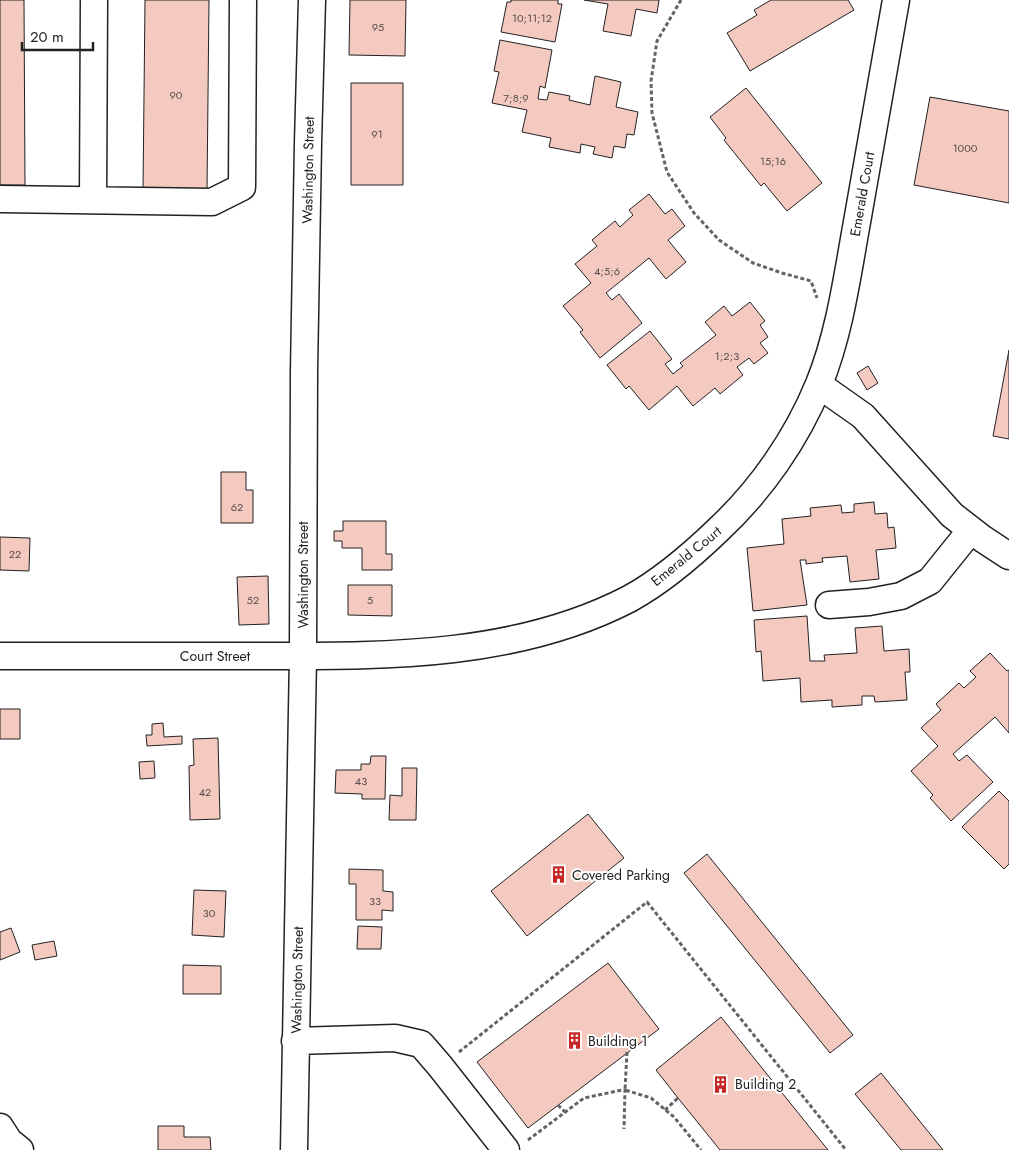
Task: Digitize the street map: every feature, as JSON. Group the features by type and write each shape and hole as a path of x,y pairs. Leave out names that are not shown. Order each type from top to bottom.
{"street":[{"path":"93,200 94,0"},
{"path":"0,199 212,202 242,187 243,0"},
{"name":"Washington Street","path":"294,1150 303,656 304,342 312,0"},
{"name":"Emerald Court","path":"430,652 481,646 536,634 583,619 630,598 670,573 736,514 782,453 819,385 843,302 896,0"},
{"path":"819,385 863,416 952,515 1009,556"},
{"path":"829,604 869,602 901,596 930,582 971,530"},
{"name":"Court Street","path":"0,656 303,656 430,652"},
{"path":"295,1041 395,1038 421,1044 513,1147"},
{"path":"0,1128 20,1150"}],"path":[{"path":"681,0 657,42 651,81 652,113 667,172 694,213 718,240 753,262 811,281 818,301"},
{"path":"452,1058 647,902 846,1150"},
{"path":"624,1129 627,1052"},
{"path":"513,1147 584,1098 625,1090 651,1098 674,1117 701,1150"},
{"path":"665,1110 678,1098"},
{"path":"558,1105 565,1112"}],"building":[{"path":"0,0 24,0 25,185 0,185"},
{"path":"145,0 209,0 207,191 143,190"},
{"path":"350,0 406,0 405,56 349,55"},
{"path":"511,0 558,0 558,4 562,4 555,42 501,32 507,2 511,2"},
{"path":"584,0 659,0 657,13 636,9 631,36 603,31 608,4"},
{"path":"771,0 848,0 854,10 750,71 727,33 757,15 754,10"},
{"path":"500,40 552,50 545,88 540,86 538,99 547,100 549,92 570,96 569,100 590,105 595,76 621,82 616,107 638,112 634,135 627,134 625,148 614,146 612,158 593,154 595,147 581,144 580,153 549,147 551,138 522,132 527,110 492,103 499,72 494,71"},
{"path":"351,83 403,83 403,185 351,185"},
{"path":"746,88 822,183 787,211 764,183 761,186 724,140 726,138 710,117"},
{"path":"930,97 1009,111 1009,203 914,185"},
{"path":"649,194 665,214 672,209 685,226 668,240 686,262 666,279 649,258 606,293 612,300 619,294 642,323 600,358 580,332 583,330 563,306 591,283 575,264 597,246 592,240 615,221 620,227 633,215 629,210"},
{"path":"750,302 765,321 760,325 768,337 760,343 768,353 754,364 749,358 737,367 743,375 720,394 715,388 693,406 677,386 649,410 629,386 626,389 607,365 650,331 672,359 665,364 673,374 683,366 680,363 716,335 705,322 724,306 732,316"},
{"path":"1009,350 1009,439 993,436"},
{"path":"868,366 878,383 867,390 857,373"},
{"path":"221,472 246,472 246,490 253,490 253,523 221,523"},
{"path":"874,502 875,514 887,513 888,528 894,527 896,548 876,550 879,579 850,582 847,556 822,558 823,562 806,564 806,560 800,560 807,605 753,611 747,548 784,544 782,519 811,516 810,508 841,505 842,513 854,512 854,504"},
{"path":"343,521 386,521 386,554 392,554 392,570 362,570 362,548 342,548 342,541 334,541 334,531 343,531"},
{"path":"0,537 30,538 29,571 0,570"},
{"path":"268,576 269,624 239,625 237,577"},
{"path":"348,585 392,585 392,616 348,615"},
{"path":"807,616 810,661 825,661 824,655 857,653 855,628 882,626 884,651 909,649 910,672 905,672 907,700 875,702 874,696 862,696 862,705 832,707 832,700 801,702 800,678 763,681 761,651 756,652 754,620"},
{"path":"990,653 1007,671 1009,670 1009,733 995,717 953,754 959,761 967,755 993,782 951,821 930,798 933,795 911,771 938,746 921,728 941,710 936,704 959,683 964,688 976,677 970,671"},
{"path":"0,709 20,709 20,739 0,739"},
{"path":"163,723 164,737 182,736 182,744 147,746 146,735 152,735 152,724"},
{"path":"218,738 220,819 190,820 189,766 194,765 193,739"},
{"path":"371,756 386,756 385,799 362,799 362,794 335,793 336,770 361,770 361,764 370,764"},
{"path":"154,761 155,778 140,779 139,762"},
{"path":"402,768 417,768 416,820 389,820 390,795 402,796"},
{"path":"999,791 1009,801 1009,864 1004,869 962,827"},
{"name":"Covered Parking","path":"588,814 624,858 527,936 491,891"},
{"name":"Covered Parking","path":"707,854 853,1035 830,1053 684,873"},
{"path":"349,869 383,870 383,891 393,892 393,911 382,910 382,920 356,920 356,884 349,884"},
{"path":"194,890 226,891 224,937 192,935"},
{"path":"358,926 382,927 381,949 357,949"},
{"path":"11,928 20,952 0,960 0,932"},
{"path":"54,941 57,956 35,960 32,945"},
{"name":"Building 1","path":"608,963 659,1029 528,1128 477,1062"},
{"path":"183,965 221,966 221,994 183,994"},
{"name":"Building 2","path":"721,1017 828,1150 720,1150 678,1098 656,1070"},
{"path":"881,1073 943,1150 901,1150 855,1094"},
{"path":"158,1126 184,1126 184,1137 210,1137 211,1150 158,1150"}],"place":[{"name":"Covered Parking","path":"558,875"},
{"name":"Building 1","path":"574,1041"},
{"name":"Building 2","path":"721,1084"}]}
